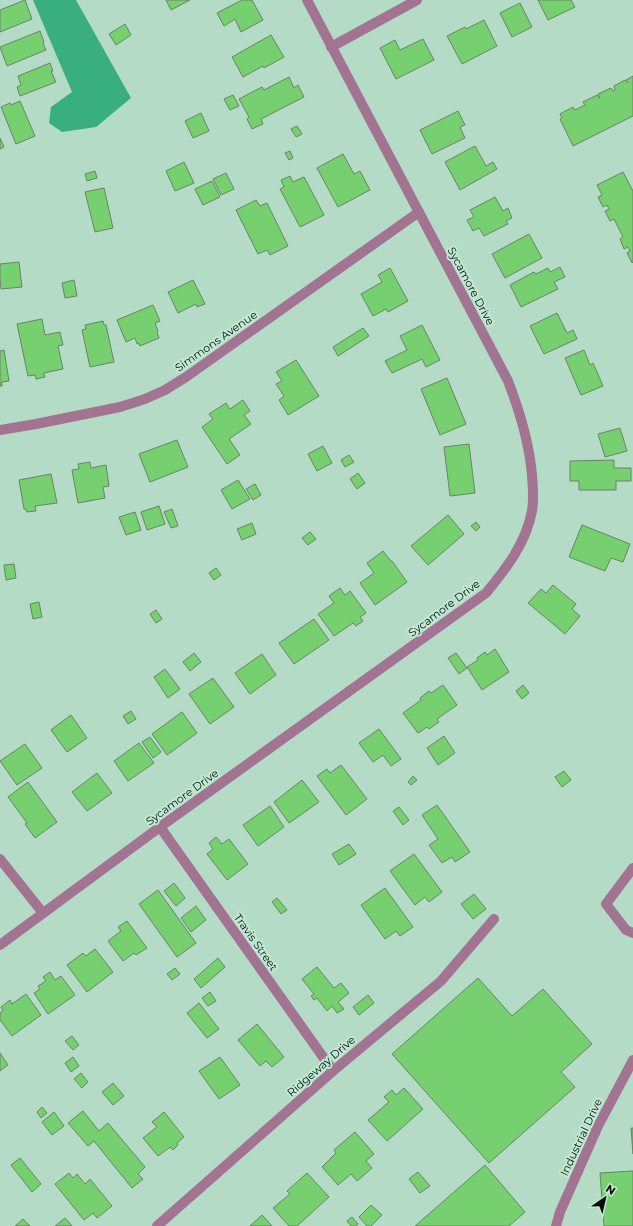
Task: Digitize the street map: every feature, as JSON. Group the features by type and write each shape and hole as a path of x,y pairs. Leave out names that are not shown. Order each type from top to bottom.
{"street":[{"name":"Sycamore Drive","path":"0,945 486,593 505,570 526,532 532,511 534,490 526,435 519,409 508,381 306,0"},
{"path":"331,47 417,0"},
{"name":"Simmons Avenue","path":"0,430 120,407 145,399 165,390 186,377 419,212"},
{"name":"Travis Street","path":"160,828 332,1071"},
{"path":"0,859 43,913"},
{"path":"633,868 606,904 626,930 633,934"},
{"name":"Ridgeway Drive","path":"157,1226 332,1071 441,981 494,919"},
{"name":"Industrial Drive","path":"556,1226 560,1212 598,1126 633,1060"}],"shaded area":[{"path":"33,0 76,0 131,98 96,127 62,132 49,123 51,107 72,92"}],"building":[{"path":"25,0 32,19 0,32 0,10"},
{"path":"166,0 190,0 171,10"},
{"path":"242,0 252,0 263,20 241,32 235,19 224,26 217,13"},
{"path":"538,0 571,0 575,7 548,20"},
{"path":"520,3 532,27 512,37 500,13"},
{"path":"484,20 497,46 462,64 447,36"},
{"path":"125,24 131,35 116,45 109,34"},
{"path":"40,31 46,50 7,66 0,47"},
{"path":"271,35 284,57 243,77 232,57"},
{"path":"423,39 434,60 396,79 380,48 395,40 400,50"},
{"path":"50,63 53,71 51,71 56,82 20,96 17,87 21,85 18,76"},
{"path":"633,76 633,116 573,146 560,119 562,118 560,114 573,107 575,110 585,105 583,102 597,95 600,98 598,94 611,88 613,91 615,90 614,86 625,80 628,83 626,80"},
{"path":"289,77 294,88 298,85 304,97 261,119 263,124 252,129 247,119 249,117 239,99 262,87 264,90"},
{"path":"233,95 239,106 230,110 224,99"},
{"path":"20,101 35,136 16,144 1,107"},
{"path":"458,111 465,125 460,127 465,138 432,154 420,130"},
{"path":"201,113 209,131 193,138 185,121"},
{"path":"297,126 302,134 296,137 291,129"},
{"path":"0,138 4,147 0,149"},
{"path":"475,146 486,166 493,162 497,169 460,190 445,162"},
{"path":"290,151 293,158 289,160 285,153"},
{"path":"343,154 354,174 360,171 370,190 338,207 317,168"},
{"path":"184,162 194,183 175,191 166,171"},
{"path":"95,171 97,178 87,181 85,174"},
{"path":"623,172 633,191 632,263 627,253 630,251 628,247 624,249 620,239 623,237 614,219 610,221 605,211 609,209 607,205 603,207 598,197 602,195 597,185"},
{"path":"226,173 234,189 221,195 213,179"},
{"path":"290,176 293,182 304,177 324,215 300,227 280,189 284,187 281,180"},
{"path":"212,181 220,197 203,205 195,189"},
{"path":"104,188 113,228 95,232 85,192"},
{"path":"495,197 503,211 508,208 512,218 506,221 508,224 484,236 479,228 473,231 467,220 474,217 470,210"},
{"path":"256,200 260,206 267,203 288,246 270,255 267,250 258,254 236,210"},
{"path":"529,234 542,258 505,278 492,254"},
{"path":"19,262 22,287 1,289 0,264"},
{"path":"560,267 565,277 554,282 558,289 521,307 510,285 534,272 536,274 548,268 550,272"},
{"path":"390,268 408,301 388,312 386,309 373,316 361,294 382,282 378,275"},
{"path":"74,280 77,296 65,298 62,283"},
{"path":"193,280 205,304 197,307 196,304 178,313 168,292"},
{"path":"153,305 160,321 155,323 159,338 140,346 139,343 137,344 135,338 126,342 117,320"},
{"path":"557,313 567,333 573,330 577,339 544,354 530,326"},
{"path":"42,319 45,335 60,332 63,345 58,346 63,369 44,373 45,377 36,379 35,375 28,376 17,324"},
{"path":"103,321 104,325 106,325 114,362 90,367 82,330 86,329 85,325"},
{"path":"422,325 440,360 426,367 422,359 392,373 385,361 407,350 400,336"},
{"path":"363,328 369,336 338,356 333,347"},
{"path":"4,350 9,381 2,382 2,386 0,386 0,351"},
{"path":"584,350 590,365 593,363 603,386 581,395 565,358"},
{"path":"296,360 319,396 288,415 279,400 284,396 276,384 282,381 276,372"},
{"path":"447,378 466,424 440,435 421,389"},
{"path":"243,400 250,411 244,415 251,424 229,439 240,455 227,464 202,427 213,419 209,414 226,403 230,409"},
{"path":"620,428 627,451 605,457 598,434"},
{"path":"177,440 188,467 150,482 139,454"},
{"path":"469,444 475,493 450,496 444,447"},
{"path":"323,446 332,463 317,471 308,454"},
{"path":"349,455 354,462 345,467 341,460"},
{"path":"614,460 614,468 631,468 631,481 616,481 616,490 579,490 579,481 570,481 570,461"},
{"path":"90,462 91,468 106,465 109,486 103,487 105,498 78,503 72,470 79,469 78,464"},
{"path":"358,473 365,483 357,489 350,479"},
{"path":"51,474 57,503 35,506 36,511 27,512 26,509 24,509 19,480"},
{"path":"238,480 250,499 232,509 221,490"},
{"path":"255,484 261,495 253,500 246,489"},
{"path":"159,506 165,524 147,530 141,512"},
{"path":"172,509 178,526 171,528 164,512"},
{"path":"135,512 141,530 126,535 119,517"},
{"path":"448,515 464,534 428,565 411,546"},
{"path":"476,522 480,527 476,531 471,526"},
{"path":"252,523 256,534 242,540 237,529"},
{"path":"582,525 630,544 623,562 611,558 605,571 569,557"},
{"path":"310,532 316,539 308,545 302,538"},
{"path":"383,551 407,582 375,605 360,583 374,573 367,563"},
{"path":"14,564 16,578 6,580 4,565"},
{"path":"216,568 221,575 214,580 209,573"},
{"path":"553,585 576,604 572,609 580,616 565,634 528,603 541,589 546,593"},
{"path":"340,588 345,595 350,591 366,613 360,617 363,621 356,626 353,623 334,636 318,614 334,603 329,596"},
{"path":"39,602 42,617 33,619 30,604"},
{"path":"156,610 162,619 156,623 150,614"},
{"path":"314,619 329,640 294,664 279,643"},
{"path":"495,649 509,672 482,690 467,667 478,660 477,658 485,652 487,655"},
{"path":"194,653 201,662 190,671 183,662"},
{"path":"456,653 467,668 459,674 448,658"},
{"path":"262,654 276,675 250,694 235,673"},
{"path":"165,669 180,689 168,698 154,677"},
{"path":"213,678 234,707 210,724 189,694"},
{"path":"443,685 457,705 437,719 439,722 429,729 427,727 418,733 403,713 421,700 420,698 429,691 431,693"},
{"path":"523,685 529,693 522,699 516,691"},
{"path":"131,711 136,719 128,724 123,716"},
{"path":"182,712 197,733 167,755 152,734"},
{"path":"71,715 87,738 67,752 51,730"},
{"path":"379,729 401,759 391,766 383,755 373,762 359,743"},
{"path":"444,736 455,753 438,765 427,748"},
{"path":"150,737 161,752 153,758 142,742"},
{"path":"139,743 154,763 128,781 114,761"},
{"path":"25,744 42,768 17,785 0,761"},
{"path":"341,765 367,799 346,815 317,776 327,769 330,773"},
{"path":"564,771 571,780 562,787 555,777"},
{"path":"97,773 112,793 87,811 72,792"},
{"path":"413,776 417,780 411,785 408,782"},
{"path":"302,780 319,802 289,823 274,802"},
{"path":"28,782 57,822 35,838 25,824 27,823 8,797"},
{"path":"437,805 470,852 455,862 452,857 442,863 429,845 438,839 422,815"},
{"path":"270,806 284,827 258,846 243,825"},
{"path":"399,807 409,820 403,825 393,811"},
{"path":"216,837 222,844 229,839 248,864 227,880 207,854 213,849 209,843"},
{"path":"349,844 356,854 339,865 332,854"},
{"path":"414,854 442,892 429,902 425,897 415,905 390,871"},
{"path":"174,883 185,898 176,906 164,891"},
{"path":"385,888 413,927 400,936 396,931 385,939 361,905"},
{"path":"158,890 196,943 177,957 139,904"},
{"path":"474,894 486,909 473,919 461,904"},
{"path":"277,898 287,910 281,914 272,902"},
{"path":"196,906 206,920 191,932 181,918"},
{"path":"127,921 147,948 136,955 134,953 123,961 108,941 121,931 118,927"},
{"path":"95,949 113,972 87,992 67,965 83,953 86,956"},
{"path":"218,958 225,967 201,988 194,979"},
{"path":"317,967 334,988 341,983 349,993 338,1002 344,1009 337,1013 332,1006 327,1011 317,998 314,1000 311,996 314,994 302,979"},
{"path":"175,968 180,974 172,980 167,974"},
{"path":"50,972 55,980 61,976 75,995 48,1014 34,993 40,989 38,986 46,981 43,977"},
{"path":"478,978 512,1016 543,989 592,1044 561,1072 575,1087 489,1163 392,1054"},
{"path":"210,992 216,1001 208,1006 202,998"},
{"path":"26,994 41,1015 12,1036 0,1020 0,1013 3,1010 1,1007 10,1000 12,1004"},
{"path":"368,995 374,1003 359,1015 353,1007"},
{"path":"199,1003 219,1029 207,1038 187,1013"},
{"path":"257,1024 284,1057 272,1067 266,1061 260,1066 238,1040"},
{"path":"72,1036 79,1045 73,1050 65,1041"},
{"path":"0,1053 8,1065 0,1071"},
{"path":"73,1057 79,1066 71,1072 65,1063"},
{"path":"220,1057 240,1085 219,1099 199,1071"},
{"path":"81,1073 88,1082 82,1088 74,1079"},
{"path":"113,1083 124,1096 113,1105 102,1092"},
{"path":"404,1088 423,1109 387,1141 368,1120 389,1102 384,1097 392,1090 396,1095"},
{"path":"42,1107 47,1113 41,1118 37,1112"},
{"path":"83,1111 99,1131 108,1123 145,1167 138,1174 143,1179 132,1188 94,1141 88,1146 68,1123"},
{"path":"54,1112 64,1126 52,1135 42,1122"},
{"path":"164,1112 184,1137 177,1143 178,1145 173,1150 170,1147 158,1156 143,1138 157,1127 152,1122"},
{"path":"631,1128 633,1128 633,1154"},
{"path":"355,1132 374,1154 366,1161 372,1168 357,1181 351,1174 338,1185 322,1167 336,1153 334,1150"},
{"path":"20,1158 41,1184 32,1192 11,1165"},
{"path":"485,1165 525,1212 509,1226 415,1226"},
{"path":"633,1171 633,1226 604,1226 600,1173"},
{"path":"418,1172 430,1186 420,1193 409,1179"},
{"path":"69,1173 73,1178 77,1174 85,1184 90,1179 112,1206 97,1218 93,1213 84,1220 55,1184"},
{"path":"307,1173 329,1197 297,1226 289,1226 273,1208 290,1194 287,1191"},
{"path":"371,1205 382,1215 371,1226 367,1226 359,1217"},
{"path":"262,1215 272,1226 250,1226"},
{"path":"352,1217 358,1224 356,1226 351,1226 347,1221"},
{"path":"65,1218 72,1226 55,1226"},
{"path":"23,1219 30,1226 15,1226"}]}
